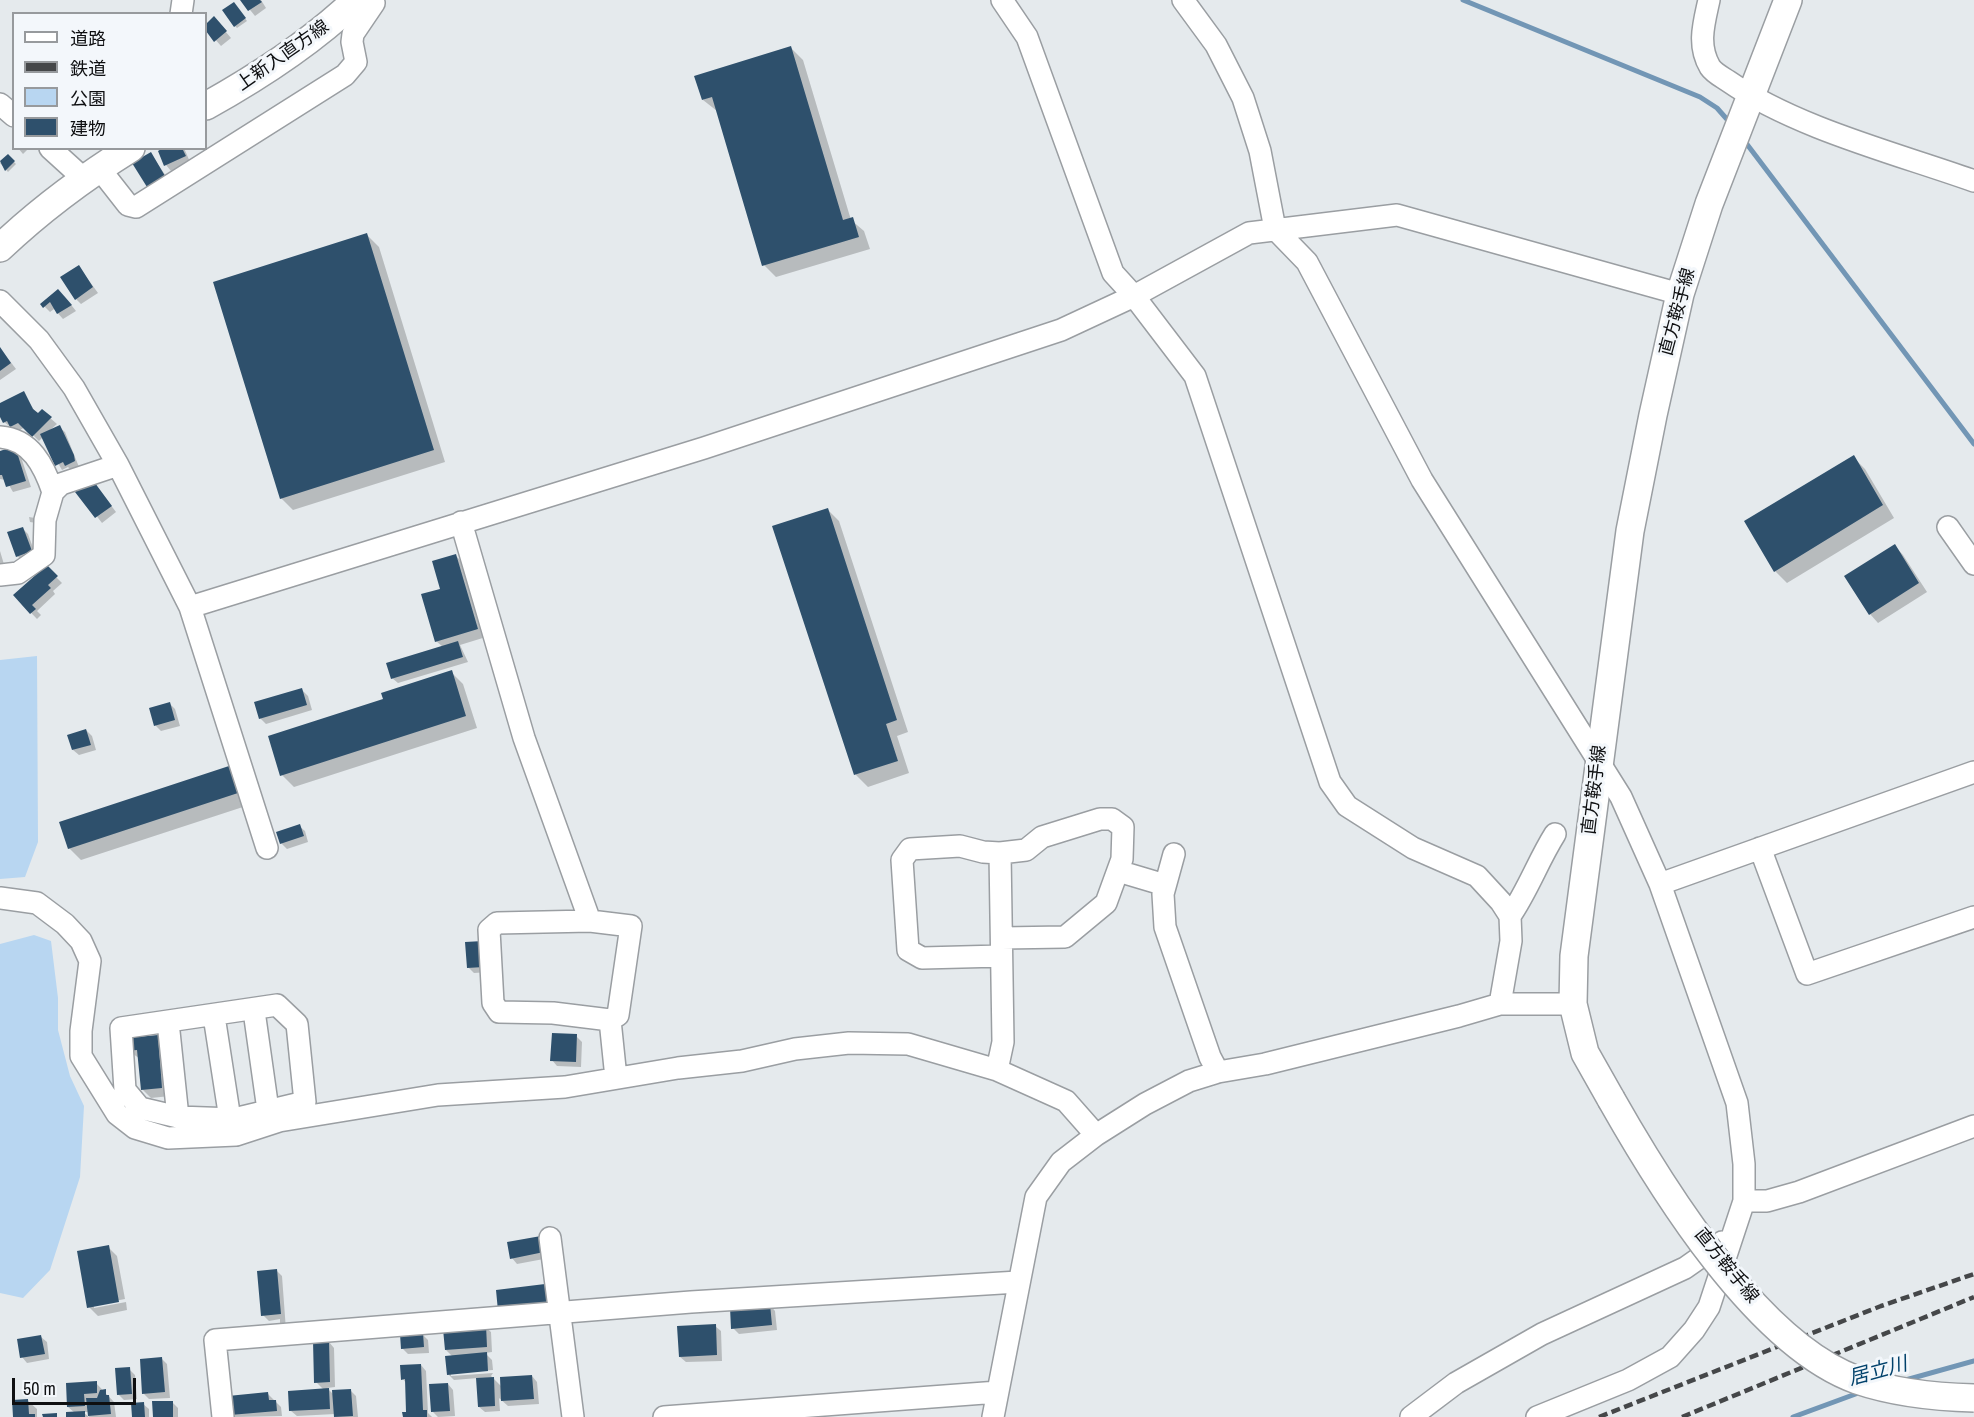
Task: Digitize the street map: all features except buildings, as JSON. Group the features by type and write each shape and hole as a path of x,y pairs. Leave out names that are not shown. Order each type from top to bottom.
{"main road":[{"name":"上新入直方線","path":"207,105 249,82 322,32 356,0"},
{"name":"直方鞍手線","path":"1788,0 1709,204 1680,294 1630,531 1574,956 1573,1004 1585,1053 1671,1195 1720,1265 1773,1323 1808,1354 1855,1379 1892,1390 1927,1396 1974,1398"},
{"path":"0,248 32,218 91,173 128,150"}],"street":[{"path":"53,150 91,173 128,205 136,207 345,75 356,62 352,42 353,34 374,3 373,0"},
{"path":"1002,0 1027,37 1113,273 1134,296 1195,376 1330,782 1347,806 1413,848 1478,876 1502,902 1510,916 1511,941 1500,1004"},
{"path":"1184,0 1216,45 1243,98 1260,151 1275,229 1306,262 1422,480 1621,797 1660,884 1737,1103 1744,1164 1744,1201 1709,1307 1694,1330 1670,1356 1628,1380 1537,1417"},
{"path":"1708,0 1702,50 1712,69 1750,96 1782,113 1974,181"},
{"path":"0,104 12,114"},
{"path":"190,607 704,448 862,395 956,367 1060,330 1134,296 1223,245 1249,233 1397,215 1680,294"},
{"path":"0,300 39,340 60,368 118,465 190,607 267,848"},
{"path":"0,437 20,442 36,454 44,467 53,492"},
{"path":"0,575 18,573 44,555 45,520 53,492 61,484 118,465"},
{"path":"461,522 524,738 590,921"},
{"path":"1948,527 1974,564"},
{"path":"1660,884 1974,772"},
{"path":"1112,819 1123,827 1122,859 1106,903 1065,938 922,958 908,950 902,860 910,849 960,846 983,852 1000,853 1026,850 1042,837 1112,819"},
{"path":"1510,916 1527,890 1538,862 1556,834"},
{"path":"1760,848 1807,974 1974,917"},
{"path":"997,1070 1003,1042 1000,853"},
{"path":"1174,854 1162,894 1165,927 1210,1057 1218,1072"},
{"path":"1118,871 1165,885"},
{"path":"0,898 37,903 65,924 81,941 90,961 81,1031 81,1056 117,1114 135,1128 168,1138 236,1134 269,1117 305,1102 297,1024 277,1005 254,1011 121,1028 125,1090 140,1108 178,1118 269,1117 438,1095 565,1087 849,1043 908,1044 997,1070 1066,1101 1096,1135"},
{"path":"590,921 631,926 618,1015 610,1020 553,1013 499,1012 493,1003 489,930 497,923 590,921"},
{"path":"993,1417 1036,1197 1061,1162 1096,1135 1180,1086 1218,1072 1265,1064 1500,1004 1573,1004"},
{"path":"254,1011 269,1117"},
{"path":"214,1016 230,1119"},
{"path":"610,1020 616,1078"},
{"path":"168,1022 178,1118"},
{"path":"1744,1201 1767,1201 1799,1192 1974,1126"},
{"path":"1411,1417 1456,1383 1523,1345 1685,1268 1735,1233"},
{"path":"550,1238 573,1417"},
{"path":"223,1417 215,1340 691,1302 1018,1282"},
{"path":"664,1417 998,1392"}],"green space":[{"path":"37,656 38,842 25,877 0,879 0,660"},
{"path":"34,935 51,941 58,998 58,1030 70,1076 84,1106 80,1177 50,1270 23,1298 0,1293 0,944"}],"waterway":[{"path":"1463,0 1700,97 1717,108 1732,125"},
{"path":"1743,139 1974,444"},
{"name":"居立川","path":"1902,1381 1974,1361"},
{"name":"居立川","path":"1793,1417 1861,1392"}],"railway":[{"path":"1599,1417 1881,1306 1974,1274"},
{"path":"1682,1417 1974,1297"}]}
